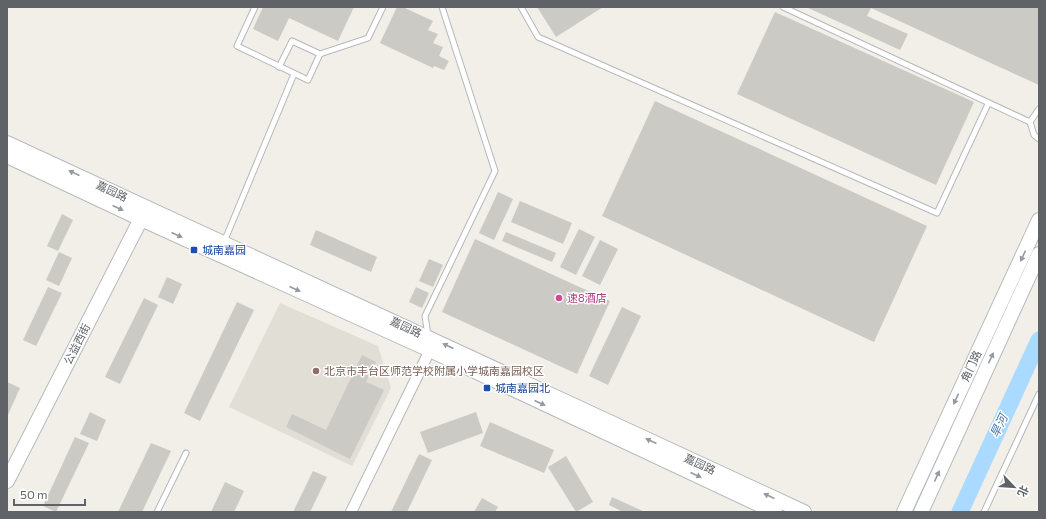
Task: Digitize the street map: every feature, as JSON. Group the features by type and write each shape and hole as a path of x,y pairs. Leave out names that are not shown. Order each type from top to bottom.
{"main road":[{"name":"嘉园路","path":"7,143 144,213 221,249 804,512"},
{"name":"嘉园路","path":"7,156 144,213"},
{"name":"公益西街","path":"7,481 144,213"},
{"name":"角门路","path":"904,512 1039,220"},
{"name":"角门路","path":"921,512 1039,254"},
{"name":"嘉园路","path":"429,343 775,512"}],"street":[{"path":"351,512 429,343"}],"lane":[{"path":"255,7 237,46 308,80 320,54"},
{"path":"279,67 292,41 320,54 368,38 383,7"},
{"path":"429,343 425,316 495,171 442,7"},
{"path":"521,7 538,36 936,213 988,104"},
{"path":"783,7 988,104 1030,122 1034,135 1039,139"},
{"path":"221,249 294,74"},
{"path":"1030,122 1039,109"},
{"path":"984,512 1039,394"},
{"path":"158,512 186,453"}],"shaded area":[{"name":"北京市丰台区师范学校附属小学城南嘉园校区","path":"280,303 378,346 391,388 352,466 229,407"}],"building":[{"path":"263,7 354,7 338,41 289,18 278,41 253,29"},
{"path":"397,7 403,7 433,21 428,30 438,34 433,43 443,47 439,56 449,61 444,70 434,66 433,68 380,43"},
{"path":"537,7 603,7 556,37"},
{"path":"806,7 1039,7 1039,85 871,8 867,16 908,34 900,50"},
{"path":"775,12 974,102 936,185 737,94"},
{"path":"655,101 927,226 874,342 602,216"},
{"path":"498,192 513,199 494,240 479,233"},
{"path":"520,201 572,223 563,244 511,222"},
{"path":"62,214 73,220 58,251 47,246"},
{"path":"579,229 595,237 576,275 560,267"},
{"path":"316,230 377,257 371,272 310,245"},
{"path":"506,232 556,253 552,262 502,241"},
{"path":"475,239 610,301 577,374 442,312"},
{"path":"600,240 618,249 600,285 582,276"},
{"path":"59,252 72,258 59,286 46,280"},
{"path":"429,259 443,265 433,287 419,281"},
{"path":"167,277 182,284 173,304 158,297"},
{"path":"48,287 62,293 36,346 23,340"},
{"path":"416,287 429,293 422,308 409,302"},
{"path":"144,298 158,305 120,384 105,377"},
{"path":"237,302 254,310 200,421 184,413"},
{"path":"622,307 641,316 608,385 589,376"},
{"path":"362,355 376,362 366,382 384,390 350,459 286,427 292,414 326,430"},
{"path":"7,382 20,388 7,417"},
{"path":"90,412 106,420 97,441 80,434"},
{"path":"476,412 483,433 428,453 420,432"},
{"path":"490,422 554,450 544,473 480,446"},
{"path":"75,437 89,443 56,512 43,506"},
{"path":"151,443 171,451 142,512 118,512"},
{"path":"419,454 432,460 407,512 391,512"},
{"path":"566,456 593,502 576,512 548,467"},
{"path":"313,471 327,477 310,512 293,512"},
{"path":"225,482 244,491 234,512 211,512"},
{"path":"612,497 645,512 623,512 609,505"},
{"path":"482,498 498,507 495,512 474,512"}],"waterway":[{"name":"旱河","path":"960,512 1039,340"}],"place":[{"name":"城南嘉园","path":"194,250"},
{"name":"速8酒店","path":"559,298"},
{"name":"北京市丰台区师范学校附属小学城南嘉园校区","path":"316,371"},
{"name":"城南嘉园北","path":"487,388"}]}
